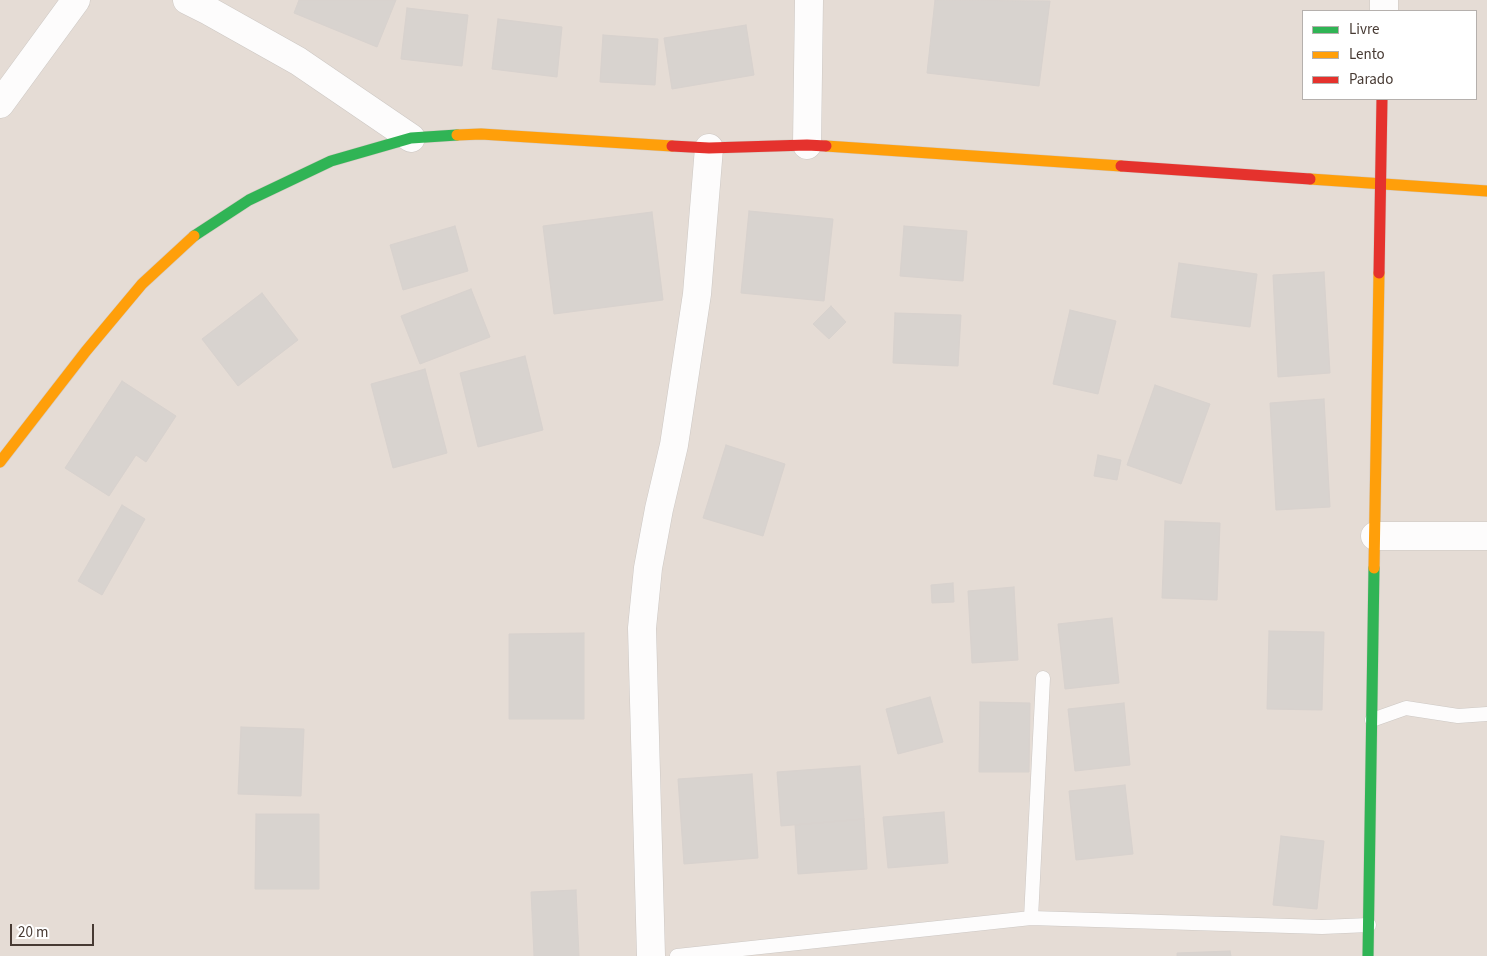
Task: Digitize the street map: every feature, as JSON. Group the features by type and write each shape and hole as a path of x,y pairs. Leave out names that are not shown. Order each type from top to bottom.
{"street":[{"path":"0,104 76,0"},
{"path":"187,0 298,61 412,138"},
{"path":"807,145 809,0"},
{"path":"1368,956 1382,100"},
{"path":"0,462 86,351 142,284 200,232 249,200 330,161 412,138 481,134 709,148 807,145 1487,190"},
{"path":"651,956 642,628 648,568 674,445 697,294 709,148"},
{"path":"1375,536 1487,536"}],"lane":[{"path":"1031,918 1043,678"},
{"path":"1372,720 1406,708 1458,716 1487,714"},
{"path":"677,956 1031,918 1322,928 1369,925"}],"shaded area":[{"path":"0,0 1487,0 1487,956 0,956"}],"building":[{"path":"299,0 396,0 377,47 294,13"},
{"path":"935,0 1050,1 1039,86 927,73"},
{"path":"407,8 468,15 462,66 401,59"},
{"path":"498,19 562,27 557,77 492,69"},
{"path":"746,25 754,75 672,89 664,38"},
{"path":"603,35 658,39 655,85 600,82"},
{"path":"749,211 833,219 824,301 741,293"},
{"path":"652,212 663,300 554,314 543,226"},
{"path":"455,226 468,271 403,290 390,245"},
{"path":"904,226 967,231 963,281 900,276"},
{"path":"1179,263 1257,274 1250,327 1171,317"},
{"path":"1324,272 1330,373 1278,377 1273,275"},
{"path":"471,289 490,337 420,364 401,316"},
{"path":"262,293 298,340 238,386 202,339"},
{"path":"831,306 846,322 829,339 813,324"},
{"path":"1070,310 1116,321 1098,394 1053,384"},
{"path":"895,313 961,315 958,366 893,363"},
{"path":"525,356 543,430 478,447 460,373"},
{"path":"425,369 447,453 393,468 371,384"},
{"path":"122,381 176,416 146,462 136,455 109,496 65,468"},
{"path":"1155,385 1210,404 1181,484 1127,465"},
{"path":"1324,399 1330,507 1276,510 1270,403"},
{"path":"726,445 785,464 763,536 703,518"},
{"path":"1098,455 1121,460 1117,480 1094,476"},
{"path":"122,505 145,519 102,595 78,581"},
{"path":"1165,521 1220,523 1217,600 1162,598"},
{"path":"953,583 954,602 932,603 931,585"},
{"path":"1014,587 1018,660 972,663 968,591"},
{"path":"1112,618 1119,683 1065,689 1058,624"},
{"path":"1269,631 1324,632 1322,710 1267,709"},
{"path":"584,633 584,719 509,719 509,634"},
{"path":"930,697 943,742 898,754 886,709"},
{"path":"980,702 1030,703 1029,772 979,772"},
{"path":"1124,703 1130,765 1075,771 1068,709"},
{"path":"241,727 304,729 301,796 238,794"},
{"path":"860,766 864,819 781,826 777,772"},
{"path":"752,774 758,858 684,864 678,779"},
{"path":"1125,785 1133,854 1076,860 1069,791"},
{"path":"944,812 948,863 888,868 883,817"},
{"path":"256,814 319,814 319,889 255,889"},
{"path":"864,819 867,869 798,874 795,825"},
{"path":"1281,836 1324,841 1317,909 1273,905"},
{"path":"576,890 579,956 534,956 531,892"},
{"path":"1230,951 1231,956 1177,956 1177,953"}],"traffic: fast":[{"path":"194,236 249,200 331,161 411,138 457,135"},
{"path":"1368,956 1374,568"}],"traffic: slow":[{"path":"457,135 481,134 672,146"},
{"path":"826,146 1121,166"},
{"path":"1310,179 1487,191"},
{"path":"0,462 86,351 142,284 194,236"},
{"path":"1374,568 1379,273"}],"traffic: jam":[{"path":"1379,273 1382,100"},
{"path":"672,146 709,148 826,146"},
{"path":"1121,166 1310,179"}]}
